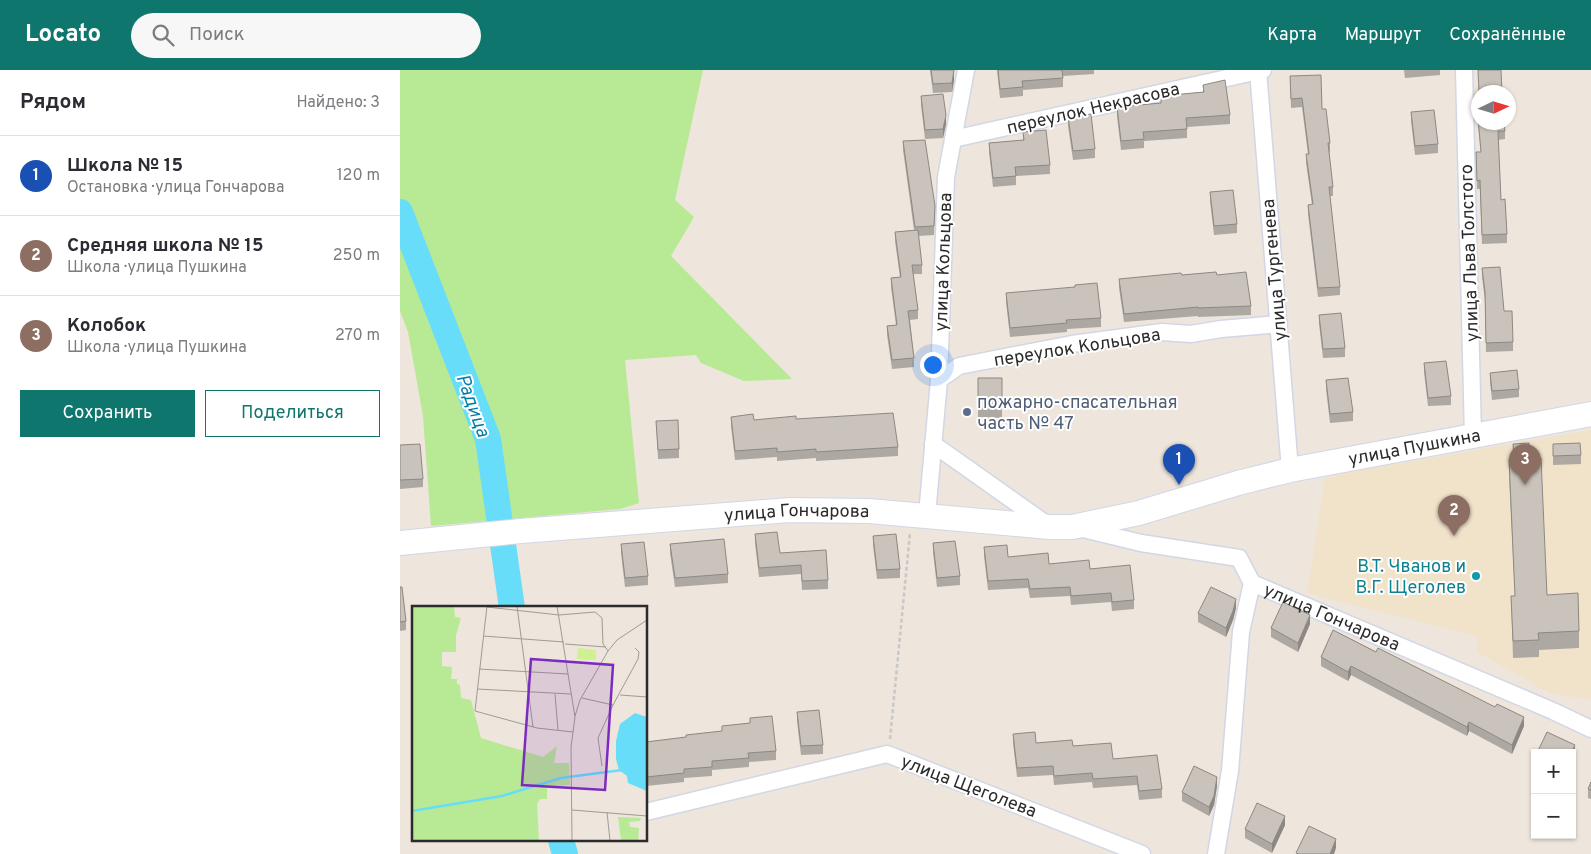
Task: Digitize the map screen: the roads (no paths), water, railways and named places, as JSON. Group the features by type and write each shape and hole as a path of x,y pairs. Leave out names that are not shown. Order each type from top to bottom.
{"street":[{"name":"улица Кольцова","path":"919,515 933,444 939,380 946,177 966,70"},
{"name":"переулок Некрасова","path":"953,139 1260,70"},
{"name":"улица Тургенева","path":"1260,70 1290,470"},
{"name":"улица Льва Толстого","path":"1464,70 1474,436"},
{"name":"переулок Кольцова","path":"939,380 959,366 1072,344 1162,332 1191,334 1221,329 1279,324"},
{"name":"улица Пушкина","path":"1238,483 1290,470 1591,414"},
{"path":"933,444 1061,527"},
{"name":"улица Гончарова","path":"1061,527 1139,513 1238,483"},
{"name":"улица Гончарова","path":"400,542 790,510 869,511 1061,527 1141,543 1239,558 1252,582 1591,729"},
{"path":"1216,854 1230,771 1240,632 1252,582"},
{"name":"улица Щеголева","path":"648,812 889,754 1142,854"}],"waterway":[{"name":"Радица","path":"400,212 488,439 512,606"},
{"name":"Радица","path":"562,842 565,854"}],"place":[{"name":"пожарно-спасательная часть № 47","path":"967,412"},
{"name":"Школа № 15","path":"1179,485"},
{"name":"Колобок","path":"1525,485"},
{"name":"Средняя школа № 15","path":"1454,536"},
{"name":"В.Т. Чванов и В.Г. Щеголев","path":"1476,576"}]}
